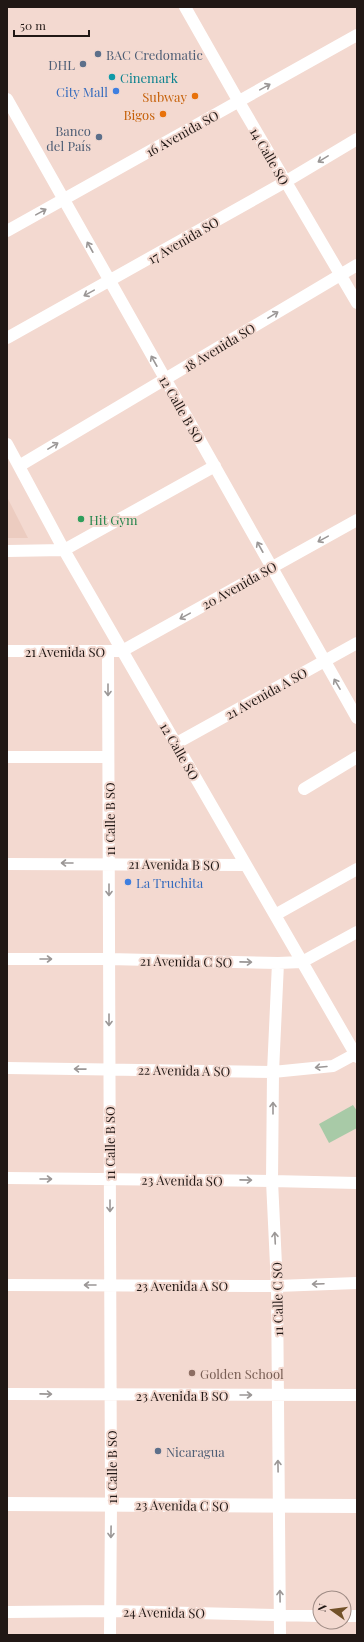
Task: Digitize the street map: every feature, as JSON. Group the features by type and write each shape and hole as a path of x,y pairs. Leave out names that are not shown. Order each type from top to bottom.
{"street":[{"name":"14 Calle SO","path":"185,7 285,182 357,303"},
{"name":"16 Avenida SO","path":"7,231 357,35"},
{"name":"12 Calle B SO","path":"7,99 11,117 63,199 357,718"},
{"name":"17 Avenida SO","path":"7,338 110,282 357,139"},
{"name":"18 Avenida SO","path":"19,466 357,265"},
{"name":"12 Calle SO","path":"7,444 64,550 274,916 356,1055"},
{"path":"7,551 64,550 215,466"},
{"name":"20 Avenida SO","path":"122,651 357,520"},
{"name":"21 Avenida A SO","path":"175,744 357,643"},
{"name":"21 Avenida SO","path":"7,651 122,651"},
{"name":"11 Calle B SO","path":"108,651 111,1504 110,1635"},
{"path":"7,757 108,757"},
{"path":"304,789 357,757"},
{"name":"21 Avenida B SO","path":"7,864 109,863 246,866"},
{"path":"274,916 357,868"},
{"name":"21 Avenida C SO","path":"7,959 109,959 278,963 302,962 357,932"},
{"name":"11 Calle C SO","path":"278,963 273,1072 272,1181 277,1286 280,1635"},
{"name":"22 Avenida A SO","path":"7,1068 273,1072 332,1066 356,1055"},
{"name":"23 Avenida SO","path":"7,1178 357,1183"},
{"name":"23 Avenida A SO","path":"7,1285 110,1284 277,1286 357,1283"},
{"name":"23 Avenida B SO","path":"7,1394 357,1395"},
{"name":"23 Avenida C SO","path":"7,1504 279,1507 357,1506"},
{"name":"24 Avenida SO","path":"7,1612 110,1611 312,1616"}],"shaded area":[{"path":"7,497 28,538 7,538"}],"green space":[{"path":"353,1105 357,1111 357,1128 329,1143 319,1124"}],"place":[{"name":"BAC Credomatic","path":"98,54"},
{"name":"DHL","path":"83,64"},
{"name":"Cinemark","path":"112,77"},
{"name":"City Mall","path":"116,91"},
{"name":"Subway","path":"195,96"},
{"name":"Bigos","path":"163,114"},
{"name":"Banco del País","path":"99,137"},
{"name":"Hit Gym","path":"81,519"},
{"name":"La Truchita","path":"128,882"},
{"name":"Golden School","path":"192,1373"},
{"name":"Nicaragua","path":"158,1451"}]}
